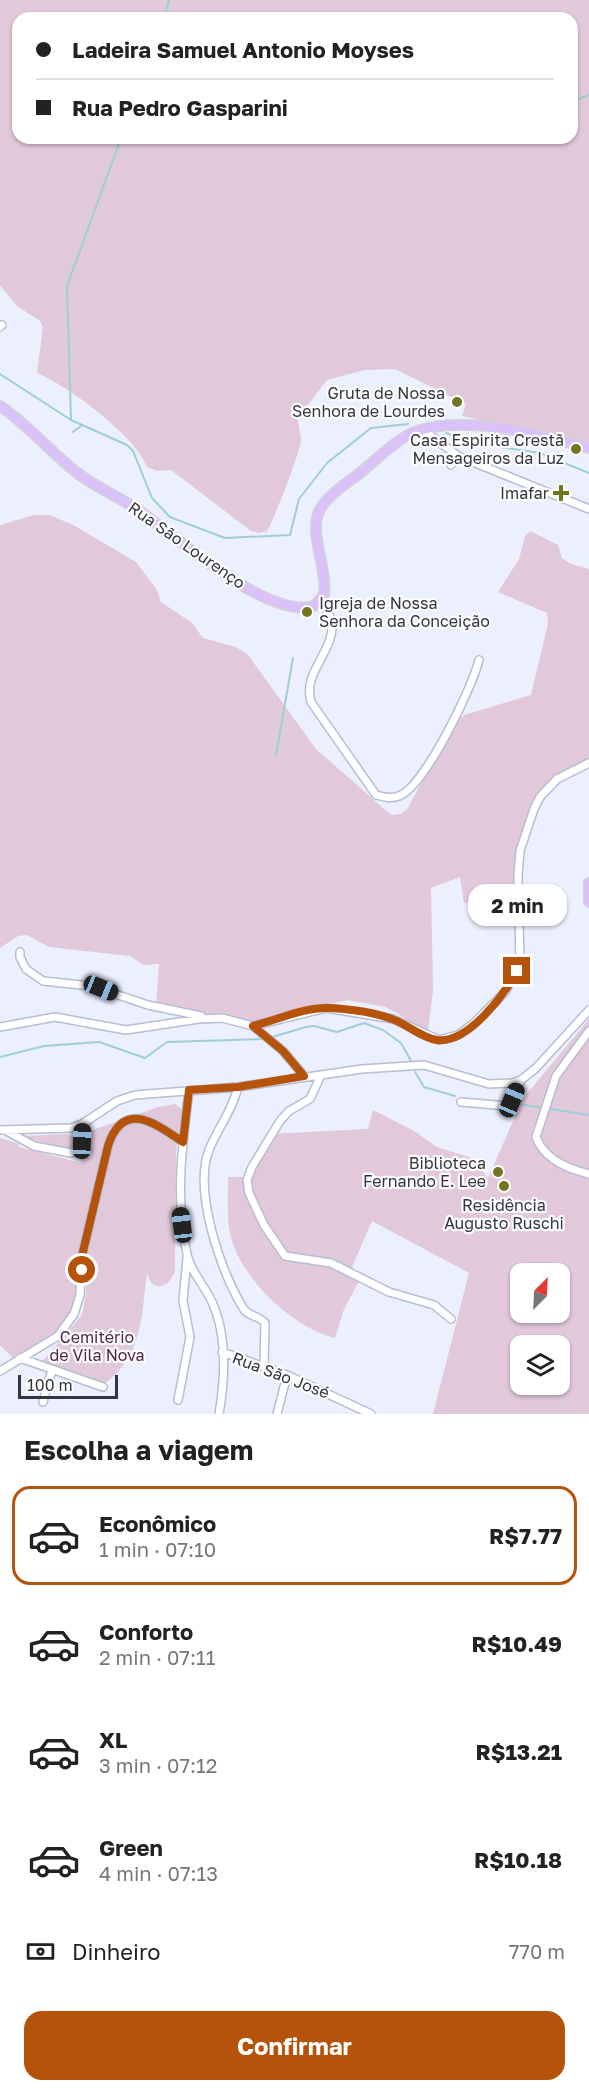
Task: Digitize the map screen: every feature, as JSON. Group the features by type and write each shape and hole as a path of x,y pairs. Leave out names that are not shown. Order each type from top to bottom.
{"main road":[{"name":"Rua São Lourenço","path":"0,406 79,474 138,510 227,576 275,602 294,608 306,608 321,601"},
{"path":"321,601 325,588 316,525 321,508 402,438 422,429 446,425 483,427 589,448"},
{"path":"589,883 589,902"}],"street":[{"path":"422,429 458,456 589,509"},
{"path":"451,465 458,456"},
{"path":"321,601 330,612 332,631 312,685 311,702 376,795 384,798 401,795 419,779 474,680 478,660"},
{"path":"20,952 26,969 43,981 91,986 147,1005 210,1018 253,1026 326,1008 393,1019 439,1040 458,1035 473,1024 505,992 520,963 518,875 520,851 534,809 548,786 566,773 589,763"},
{"path":"460,1102 508,1106 521,1080 536,1068 589,1010"},
{"path":"0,1027 55,1017 126,1030 210,1018"},
{"path":"253,1026 272,1041 304,1076"},
{"path":"589,1031 560,1069 536,1132 540,1147 553,1159 589,1174"},
{"path":"3,1130 65,1129 82,1124 126,1097 238,1087 362,1069 424,1065 489,1084 504,1084 521,1080"},
{"path":"321,1075 310,1099 285,1114 250,1171 247,1180 249,1192 268,1233 285,1256 331,1263 389,1292 434,1305 451,1319"},
{"path":"238,1087 228,1117 209,1150 204,1187 222,1263 244,1310 262,1319 265,1323 264,1367"},
{"path":"178,1400 190,1337 183,1301 187,1257 179,1207 189,1090"},
{"path":"0,1371 58,1336 74,1314 80,1295 82,1256 108,1146 116,1130 124,1122 136,1118 153,1122 183,1142"},
{"path":"3,1130 34,1146 72,1153 79,1148 82,1141 82,1124"},
{"path":"187,1257 219,1318 223,1382 219,1414"},
{"name":"Rua São José","path":"222,1352 287,1375 372,1414"},
{"path":"20,1358 52,1370 61,1370 103,1387"},
{"path":"43,1402 52,1370"},
{"path":"277,1414 287,1375"}],"green space":[{"path":"0,0 589,0 589,445 462,416 466,404 395,369 365,370 327,380 298,418 301,440 292,471 267,531 259,533 251,531 171,470 157,471 147,467 130,441 100,413 50,379 37,373 43,327 40,321 17,306 0,285"},
{"path":"34,515 50,515 73,525 136,562 157,590 161,602 192,623 203,638 236,647 248,655 316,749 391,815 401,814 408,808 449,729 464,715 531,695 548,624 547,613 498,592 519,559 525,536 530,531 558,545 562,558 571,564 589,569 589,761 559,775 536,800 523,831 515,898 464,903 460,877 431,888 433,991 427,1037 399,1014 385,1007 348,1000 300,1010 251,1026 156,1005 159,964 144,965 130,956 49,947 27,935 18,936 0,948 0,525"},
{"path":"589,1019 589,1414 433,1414 469,1273 372,1221 352,1267 359,1274 359,1281 344,1309 335,1338 301,1323 284,1311 254,1281 242,1263 229,1228 228,1177 253,1177 250,1166 270,1134 368,1129 373,1110 414,1131 437,1147 472,1158 488,1178 514,1119 516,1107"},
{"name":"Cemitério de Vila Nova","path":"175,1104 182,1109 176,1150 175,1272 168,1283 159,1287 151,1283 147,1273 138,1335 126,1361 103,1385 41,1363 82,1315 86,1293 86,1262 79,1266 74,1303 70,1317 64,1325 49,1339 13,1358 0,1345 0,1138 17,1143 19,1147 81,1163 84,1141 90,1131 158,1107"},
{"path":"67,1134 75,1137 74,1147 60,1148 21,1136"}],"waterway":[{"path":"166,12 169,0"},
{"path":"578,100 589,95"},
{"path":"71,420 67,286 119,144"},
{"path":"0,374 71,420 127,445 133,451 152,498 170,517 225,538 290,535 299,499 327,463 371,428 408,424"},
{"path":"73,432 82,425"},
{"path":"446,433 474,443 540,453 589,473"},
{"path":"276,755 293,658"},
{"path":"269,1038 306,1027 314,1026 337,1032 364,1023 383,1030 401,1043 411,1061"},
{"path":"0,1057 44,1046 99,1042 145,1058 167,1042 263,1039"},
{"path":"415,1072 424,1087 455,1096"},
{"path":"518,1104 589,1115"}],"place":[{"name":"Gruta de Nossa Senhora de Lourdes","path":"457,402"},
{"name":"Casa Espirita Crestã Mensageiros da Luz","path":"576,449"},
{"name":"Imafar","path":"561,493"},
{"name":"Igreja de Nossa Senhora da Conceição","path":"307,612"},
{"name":"Biblioteca Fernando E. Lee","path":"498,1172"},
{"name":"Residência Augusto Ruschi","path":"504,1186"}],"route":[{"path":"82,1270 82,1256 108,1146 116,1130 124,1122 136,1118 153,1122 183,1142 189,1090 238,1087 304,1076 283,1051 253,1026 316,1009 340,1009 393,1019 431,1039 444,1040 458,1035 485,1014 505,992 517,971"}]}
